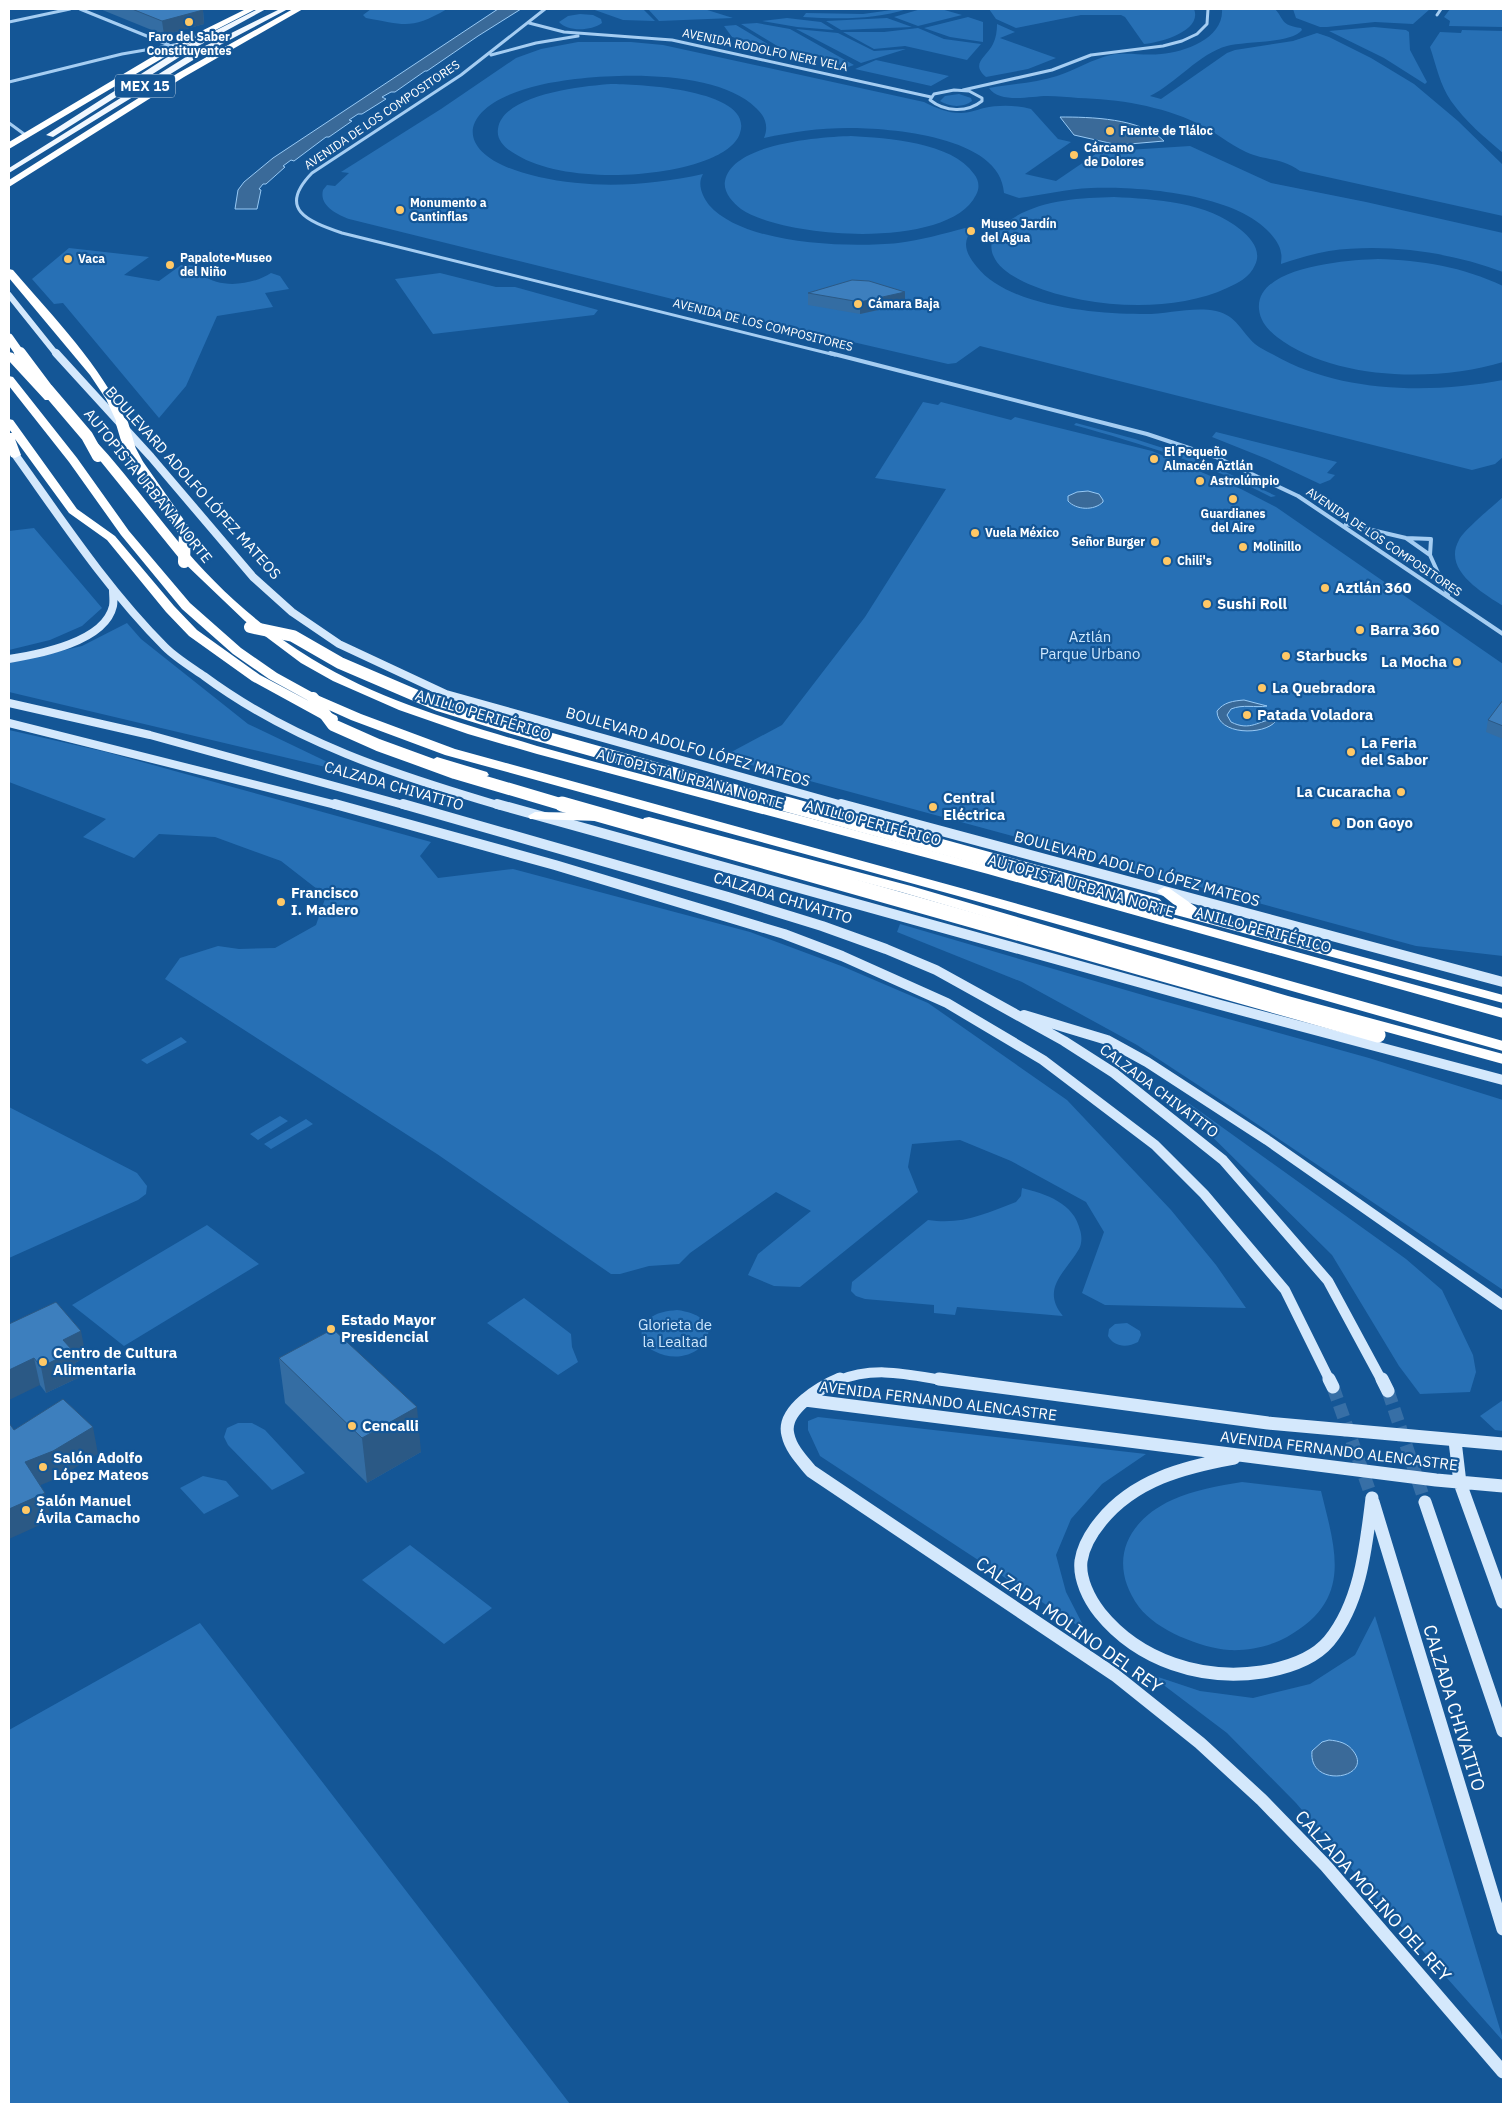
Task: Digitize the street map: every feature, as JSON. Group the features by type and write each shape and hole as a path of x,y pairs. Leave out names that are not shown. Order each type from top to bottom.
{"highway":[{"path":"9,145 24,134 170,48 244,9"},
{"path":"9,145 170,48 183,44 252,9"},
{"path":"9,184 181,75 299,9"},
{"path":"9,272 102,384 122,423 130,450 138,466 185,532 184,562"},
{"name":"AUTOPISTA URBANA NORTE","path":"9,338 46,389 87,436 98,456 184,562 250,627 341,685 417,717 476,737 1503,1020"},
{"name":"ANILLO PERIFÉRICO","path":"9,355 104,455 176,547 213,584 276,640 313,664 354,686 402,707 480,733 603,768 843,831 1503,1014"},
{"path":"9,379 73,460 125,533 186,606 237,652 273,676 313,698 406,737 475,760 963,893 1503,1046"},
{"path":"9,415 77,505 125,533"},
{"path":"9,422 73,511 111,538 170,610 194,633 227,659 256,678 320,714 356,730 395,746 540,793 906,889 1283,999 1503,1059"},
{"path":"9,436 12,450"},
{"path":"250,627 293,636 340,663 409,694 509,727 971,856 1503,999"},
{"path":"313,698 334,725 378,745 455,773 629,824 1503,1069"},
{"path":"535,816 634,817"},
{"path":"1164,891 1200,917"}],"main road":[{"name":"MEX 15","path":"46,138 186,49 263,9"},
{"name":"MEX 15","path":"9,170 200,52 285,9"},
{"name":"BOULEVARD ADOLFO LÓPEZ MATEOS","path":"9,294 52,349 151,457 253,577 292,612 339,644 365,657 446,694 499,710 1503,982"},
{"path":"12,450 113,590 166,648 235,699 280,725 338,752 426,784 535,816 1217,1004 1503,1080"},
{"path":"9,659 65,645 93,632 102,624 113,609 113,590"},
{"name":"CALZADA CHIVATITO","path":"9,703 196,748 747,903 822,926 894,952 936,970 1015,1013 1114,1073 1223,1160 1328,1281 1388,1391"},
{"path":"9,723 340,806 564,868 784,934 842,956 947,1003 1043,1060 1098,1100 1155,1146 1197,1187 1242,1236 1285,1290 1333,1387"},
{"path":"1015,1013 1052,1022 1107,1040 1147,1062 1267,1140 1503,1305"},
{"name":"AVENIDA FERNANDO ALENCASTRE","path":"804,1400 837,1381 853,1375 877,1371 1294,1426 1503,1444"},
{"name":"AVENIDA FERNANDO ALENCASTRE","path":"804,1400 1460,1483 1503,1486"},
{"name":"CALZADA MOLINO DEL REY","path":"804,1400 790,1416 787,1431 797,1453 811,1471 1115,1675 1200,1742 1262,1800 1326,1866 1503,2072"},
{"path":"1455,1441 1460,1483 1503,1602"},
{"name":"CALZADA CHIVATITO","path":"1245,1456 1193,1465 1153,1479 1134,1489 1118,1503 1103,1517 1088,1539 1081,1561 1083,1581 1089,1596 1100,1615 1116,1632 1157,1659 1182,1668 1208,1673 1235,1675 1261,1673 1294,1665 1317,1654 1338,1628 1346,1613 1362,1556 1372,1498 1503,1928"},
{"path":"1425,1502 1503,1731"}],"street":[{"path":"9,22 70,9"},
{"path":"80,9 170,48"},
{"name":"AVENIDA DE LOS COMPOSITORES","path":"545,9 488,56 431,96 308,176 295,193 296,206 301,213 321,225 342,233 655,309 1147,434 1201,451 1298,496 1503,634"},
{"path":"963,90 975,93 982,98 982,101 971,107 955,109 933,103 931,97 939,92 963,90 1052,70 1081,58 1105,52 1148,50 1170,45 1191,37 1200,30 1207,23 1208,9"},
{"path":"1437,15 1441,9"},
{"name":"AVENIDA RODOLFO NERI VELA","path":"529,22 558,32 648,36 672,40 931,97"},
{"name":"AVENIDA RODOLFO NERI VELA","path":"488,56 536,43 594,34"},
{"path":"9,82 122,54 170,48"},
{"path":"9,123 24,134"},
{"path":"1342,524 1406,538 1431,539 1430,555 1448,596"},
{"path":"1406,538 1430,555"}],"green space":[{"path":"371,9 447,9 416,23 399,24 366,18 363,15"},
{"path":"592,9 643,9 655,21 623,20"},
{"path":"648,9 704,9 733,18 659,21"},
{"path":"907,9 869,17 803,17 806,13 863,14"},
{"path":"921,9 941,9 962,15 918,26 894,17"},
{"path":"989,9 1194,9 1195,17 1192,24 1178,34 1144,44 1125,17 1121,15 1081,15 1016,28 996,19"},
{"path":"1222,9 1275,9 1286,24 1301,28 1302,30 1288,38 1235,44 1217,50 1207,55 1150,96 1161,99 1227,53 1235,50 1293,41 1317,33 1329,37 1371,58 1414,84 1458,121 1503,165 1503,216 1300,171 1286,163 1246,152 1197,123 1183,117 1139,104 1051,96 1008,98 994,93 989,88 1032,82 1064,74 1097,59 1111,55 1171,53 1191,47 1201,42 1217,28 1221,19"},
{"path":"1293,9 1430,9 1413,24 1375,22 1320,27 1296,18"},
{"path":"1450,9 1503,9 1503,27 1449,26 1450,21 1444,17"},
{"path":"580,14 593,15 601,19 602,23 592,28 574,29 568,28 559,22 568,16"},
{"path":"968,17 983,22 983,42 950,37 924,28"},
{"path":"787,18 821,22 834,30 797,27 762,21"},
{"path":"887,18 912,27 841,30 826,21"},
{"path":"757,23 790,29 854,65 848,67 779,47 741,24"},
{"path":"997,24 1015,32 1000,38 1056,58 1028,69 986,77 981,72 979,64 994,42"},
{"path":"736,25 771,46 732,37 724,26"},
{"path":"1374,27 1406,30 1409,32 1410,50 1427,82 1425,84 1384,58 1329,31"},
{"path":"918,28 944,39 981,44 967,60 905,46 874,49 843,32 884,32"},
{"path":"796,29 838,33 874,51 906,49 861,63"},
{"path":"1462,30 1503,31 1503,153 1462,115 1447,95 1439,75 1430,47 1440,32 1461,33"},
{"path":"578,42 631,42 663,45 924,102 951,112 964,113 1001,106 1031,109 1058,139 1071,142 1025,174 1056,181 1103,149 1112,151 1190,146 1271,183 1503,233 1503,272 1440,254 1373,248 1329,251 1281,264 1280,247 1270,233 1255,220 1235,209 1211,201 1160,191 1111,188 1091,188 1019,198 1004,193 998,174 984,159 964,147 941,139 867,128 837,128 795,132 764,138 766,129 762,114 737,94 712,85 683,79 621,76 540,85 511,94 490,105 477,118 473,131 476,144 489,157 509,168 559,181 600,184 642,183 703,174 700,182 701,190 709,205 725,218 746,229 771,236 825,244 852,245 907,242 965,228 971,229 966,244 971,259 991,280 1009,291 1053,305 1099,312 1149,314 1198,310 1216,311 1234,320 1255,344 1300,368 1327,377 1386,387 1416,388 1475,385 1503,380 1503,457 1495,464 1472,470 980,346 956,363 948,364 753,319 349,219 334,212 326,205 322,196 323,190 327,185 335,186 349,173 341,172 441,109 516,58 541,49"},
{"path":"876,60 949,76 931,86 855,69"},
{"path":"611,84 666,88 712,98 730,107 740,118 738,138 732,146 723,152 689,166 665,171 612,175 585,174 536,164 513,153 500,141 498,129 503,117 514,107 546,94"},
{"path":"959,94 971,98 972,101 956,106 940,101 945,96"},
{"path":"851,136 900,140 935,148 951,155 964,163 976,176 978,190 976,195 960,213 934,225 901,232 865,234 828,232 792,227 763,219 741,209 731,200 725,189 725,181 731,168 743,158 760,150 800,141"},
{"path":"1114,197 1164,201 1213,213 1241,230 1252,241 1257,255 1255,265 1250,273 1239,282 1205,296 1155,305 1129,305 1077,299 1031,285 1004,270 993,255 991,246 996,233 1002,226 1030,209 1086,198"},
{"path":"69,248 149,257 124,275 159,281 181,265 203,266 203,275 218,282 227,284 246,283 271,273 280,276 289,289 265,293 273,307 217,316 186,386 159,418 63,303 54,304 32,279"},
{"path":"1378,259 1426,263 1457,269 1503,286 1503,362 1448,373 1387,374 1356,370 1300,352 1277,337 1263,321 1259,309 1262,295 1272,283 1306,268 1347,261"},
{"path":"440,273 496,287 515,287 598,310 594,315 433,334 395,279"},
{"name":"Aztlán Parque Urbano","path":"923,402 938,405 941,402 1011,420 1015,417 1152,451 1241,489 1276,507 1503,664 1503,956 1416,946 722,757 782,725 865,617 946,489 875,478"},
{"path":"1076,423 1135,439 1200,460 1276,496 1271,497 1223,474 1174,456 1074,425"},
{"path":"1216,432 1337,462 1327,473 1335,475 1330,480 1320,484 1267,459 1212,437"},
{"path":"1503,497 1503,606 1476,587 1460,571 1455,551 1459,540 1467,530"},
{"path":"34,528 102,608 82,626 50,640 9,650 9,531"},
{"path":"127,623 141,639 248,724 340,768 330,768 9,692 9,663 82,646"},
{"path":"9,730 106,752 431,842 420,856 438,878 513,869 750,932 844,967 928,1003 1067,1100 1171,1210 1216,1265 1246,1308 1105,1305 1082,1293 1104,1232 1086,1202 1011,1161 960,1140 912,1144 908,1167 918,1192 800,1287 774,1286 748,1275 758,1254 811,1211 776,1192 690,1253 679,1264 649,1266 620,1274 611,1274 437,1154 165,979 180,958 218,946 239,949 275,948 316,925 326,896 281,861 215,837 159,834 134,858 83,837 106,819 9,782"},
{"path":"900,924 1160,1000 1369,1058 1503,1100 1503,1290 1137,1045 1022,982 897,932"},
{"path":"181,1037 187,1042 147,1064 141,1060"},
{"path":"1187,1102 1406,1259 1442,1290 1473,1355 1476,1372 1470,1392 1420,1394 1399,1366 1332,1255 1182,1107"},
{"path":"9,1107 137,1173 147,1186 146,1194 138,1200 9,1258"},
{"path":"280,1116 288,1121 258,1140 250,1134"},
{"path":"306,1119 313,1124 271,1149 264,1144"},
{"path":"1022,1188 1040,1193 1065,1206 1077,1221 1080,1230 1080,1247 1057,1281 1055,1289 1054,1297 1063,1316 957,1307 955,1315 934,1313 934,1305 865,1299 856,1296 851,1291 852,1282 928,1220 963,1220 983,1214 1016,1202 1021,1196"},
{"path":"207,1225 259,1264 124,1346 72,1305"},
{"path":"524,1298 571,1334 572,1347 578,1362 558,1375 487,1323"},
{"name":"Glorieta de la Lealtad","path":"677,1310 696,1315 706,1323 708,1333 705,1342 697,1350 684,1355 670,1356 654,1351 643,1341 642,1328 651,1317 666,1311"},
{"path":"1127,1323 1140,1331 1141,1335 1138,1342 1125,1346 1111,1340 1108,1336 1109,1329 1115,1324"},
{"path":"1503,1400 1503,1431 1495,1430 1480,1416"},
{"path":"818,1417 1146,1454 1102,1484 1071,1519 1056,1555 1066,1592 1086,1631 820,1456 808,1430 808,1421"},
{"path":"238,1423 252,1423 265,1430 305,1473 272,1490 228,1445 224,1437 227,1428"},
{"path":"203,1476 226,1481 239,1496 204,1514 180,1488"},
{"path":"1242,1482 1321,1491 1331,1534 1334,1573 1331,1591 1322,1607 1308,1623 1287,1637 1252,1649 1218,1649 1180,1636 1156,1623 1147,1615 1139,1607 1129,1591 1124,1575 1123,1559 1126,1545 1133,1531 1143,1519 1156,1509 1172,1500 1189,1494"},
{"path":"410,1545 492,1608 444,1644 362,1580"},
{"path":"1375,1616 1503,2041 1382,1905 1296,1803 1227,1733 1149,1674 1200,1691 1253,1698 1310,1684 1355,1655"},
{"path":"200,1623 570,2104 9,2104 9,1730"}],"shaded area":[{"path":"498,9 521,9 395,92 382,97 386,99 362,114 358,114 349,120 352,121 329,137 326,137 294,161 291,160 283,166 285,167 259,189 261,190 257,209 235,209 238,190 244,182 273,158"},
{"name":"Fuente de Tláloc","path":"1060,117 1115,120 1129,123 1154,133 1164,141 1118,145 1074,135"},
{"path":"1088,491 1099,494 1103,502 1095,507 1080,508 1068,501 1068,496 1077,492"},
{"path":"1244,700 1267,706 1231,709 1227,715 1231,722 1249,726 1270,720 1276,719 1276,721 1262,729 1242,731 1225,725 1219,719 1217,711 1220,708 1232,702"},
{"path":"1329,1740 1343,1743 1354,1752 1357,1761 1355,1769 1348,1774 1339,1776 1329,1775 1320,1771 1313,1763 1312,1751 1322,1742"}],"building":[{"path":"132,9 200,9 203,10 162,21"},
{"path":"852,280 869,281 905,292 860,302 808,293"},
{"path":"1503,700 1503,726 1488,720"},
{"path":"56,1302 81,1331 63,1340 73,1351 41,1367 34,1358 9,1370 9,1324"},
{"path":"333,1329 417,1407 362,1438 279,1358"},
{"path":"63,1399 93,1427 53,1451 25,1462 45,1493 9,1509 9,1423 14,1430"}],"tunnel":[{"path":"1333,1387 1372,1498"},
{"path":"1388,1391 1425,1502"}],"place":[{"name":"Faro del Saber Constituyentes","path":"189,22"},
{"name":"Fuente de Tláloc","path":"1110,131"},
{"name":"Cárcamo de Dolores","path":"1074,155"},
{"name":"Monumento a Cantinflas","path":"400,210"},
{"name":"Museo Jardín del Agua","path":"971,231"},
{"name":"Vaca","path":"68,259"},
{"name":"Papalote•Museo del Niño","path":"170,265"},
{"name":"Cámara Baja","path":"858,304"},
{"name":"El Pequeño Almacén Aztlán","path":"1154,459"},
{"name":"Astrolúmpio","path":"1200,481"},
{"name":"Guardianes del Aire","path":"1233,499"},
{"name":"Vuela México","path":"975,533"},
{"name":"Señor Burger","path":"1155,542"},
{"name":"Molinillo","path":"1243,547"},
{"name":"Chili's","path":"1167,561"},
{"name":"Aztlán 360","path":"1325,588"},
{"name":"Sushi Roll","path":"1207,604"},
{"name":"Barra 360","path":"1360,630"},
{"name":"Starbucks","path":"1286,656"},
{"name":"La Mocha","path":"1457,662"},
{"name":"La Quebradora","path":"1262,688"},
{"name":"Patada Voladora","path":"1247,715"},
{"name":"La Feria del Sabor","path":"1351,752"},
{"name":"La Cucaracha","path":"1401,792"},
{"name":"Central Eléctrica","path":"933,807"},
{"name":"Don Goyo","path":"1336,823"},
{"name":"Francisco I. Madero","path":"281,902"},
{"name":"Estado Mayor Presidencial","path":"331,1329"},
{"name":"Centro de Cultura Alimentaria","path":"43,1362"},
{"name":"Cencalli","path":"352,1426"},
{"name":"Salón Adolfo López Mateos","path":"43,1467"},
{"name":"Salón Manuel Ávila Camacho","path":"26,1510"}]}
